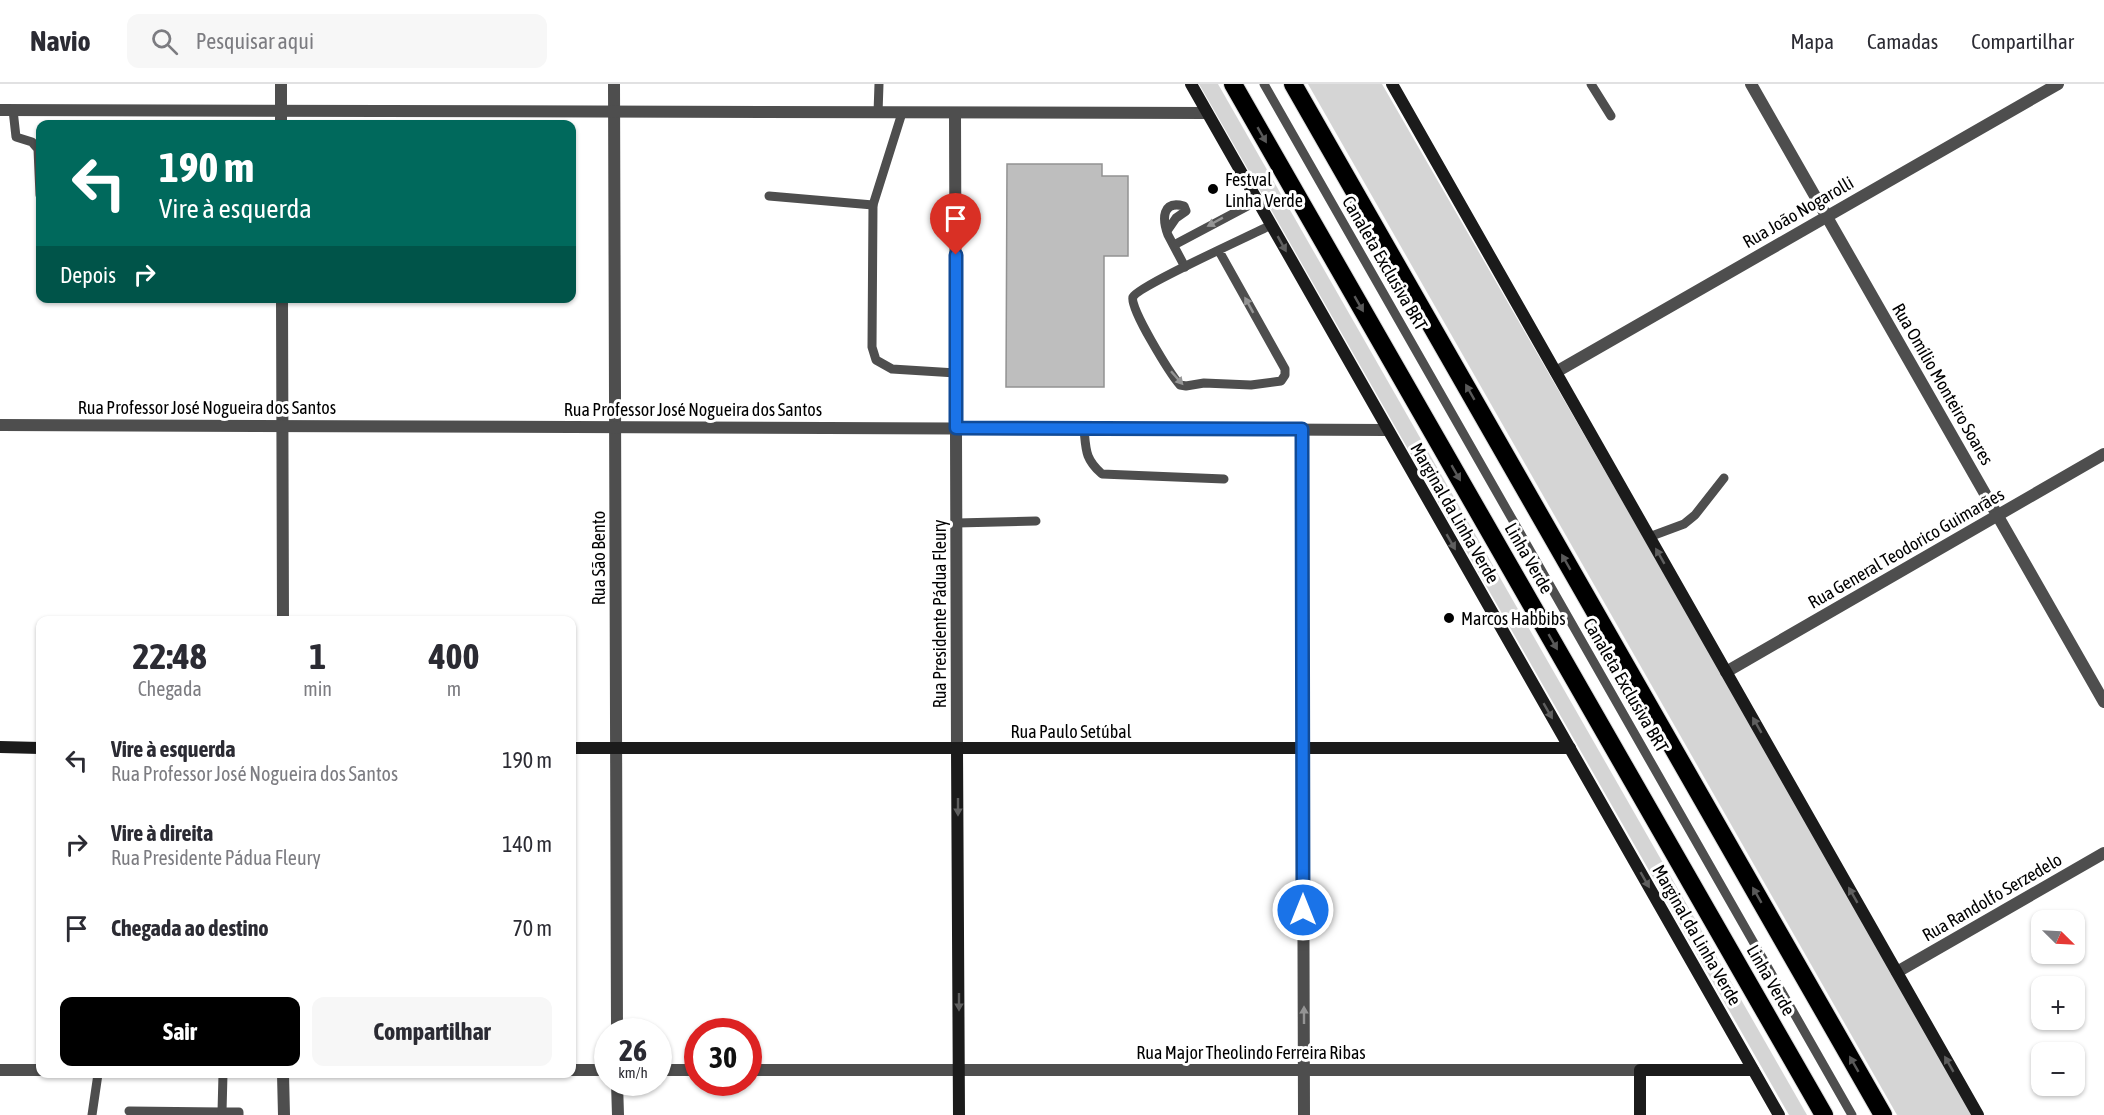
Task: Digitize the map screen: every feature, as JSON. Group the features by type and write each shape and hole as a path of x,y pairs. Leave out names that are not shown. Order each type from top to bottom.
{"highway":[{"name":"Linha Verde","path":"1233,84 1824,1115"},
{"name":"Linha Verde","path":"1293,84 1883,1115"}],"main road":[{"name":"Marginal da Linha Verde","path":"1191,84 1386,430 1779,1115"},
{"path":"1392,84 1978,1115"},
{"path":"0,747 36,748"},
{"name":"Rua Paulo Setúbal","path":"576,748 1570,748"},
{"name":"Rua Presidente Pádua Fleury","path":"957,749 959,1115"},
{"path":"1640,1070 1640,1115"},
{"name":"Rua Major Theolindo Ferreira Ribas","path":"1640,1070 1753,1070"}],"street":[{"path":"281,84 282,120"},
{"name":"Rua São Bento","path":"614,84 617,1018"},
{"name":"Rua Omílio Monteiro Soares","path":"1751,84 2104,702"},
{"name":"Rua João Nogarolli","path":"1556,372 2058,84"},
{"path":"6,110 1207,113"},
{"name":"Rua Presidente Pádua Fleury","path":"955,113 957,749"},
{"path":"282,303 282,616"},
{"name":"Rua Professor José Nogueira dos Santos","path":"0,425 1386,430"},
{"path":"1302,429 1304,1115"},
{"name":"Rua General Teodorico Guimarães","path":"1726,672 2104,454"},
{"name":"Rua Randolfo Serzedelo","path":"1897,972 2104,853"},
{"path":"0,1070 36,1070"},
{"path":"576,1070 594,1070"},
{"name":"Rua Major Theolindo Ferreira Ribas","path":"762,1070 1640,1070"},
{"path":"284,1078 284,1115"},
{"path":"617,1096 618,1115"}],"lane":[{"path":"878,113 879,84"},
{"name":"Canaleta Exclusiva BRT","path":"1264,84 1852,1115"},
{"path":"1591,84 1611,116"},
{"path":"6,110 16,137 36,144"},
{"path":"902,113 873,205 872,347 876,360 892,369 956,373"},
{"path":"769,196 873,205"},
{"path":"1174,245 1257,201"},
{"path":"1219,251 1285,369 1285,375 1281,381 1251,385 1204,383 1180,385 1132,306 1134,295 1154,283 1271,225"},
{"path":"1167,231 1185,267"},
{"path":"1084,429 1091,464 1102,474 1224,479"},
{"path":"1649,537 1684,524 1695,515 1725,478"},
{"path":"957,524 1036,521"},
{"path":"92,1115 97,1078"},
{"path":"222,1112 223,1078"},
{"path":"129,1111 239,1112 239,1115"}],"shaded area":[{"path":"1199,84 1218,84 1807,1115 1789,1115"},
{"path":"1308,84 1382,84 1976,1115 1897,1115"}],"building":[{"path":"1007,164 1102,164 1102,176 1128,176 1128,256 1104,256 1104,387 1006,387"}],"place":[{"name":"Festval Linha Verde","path":"1213,189"},
{"name":"Marcos Habbibs","path":"1449,618"}],"route":[{"path":"956,255 956,428 1302,429 1303,910"}]}
